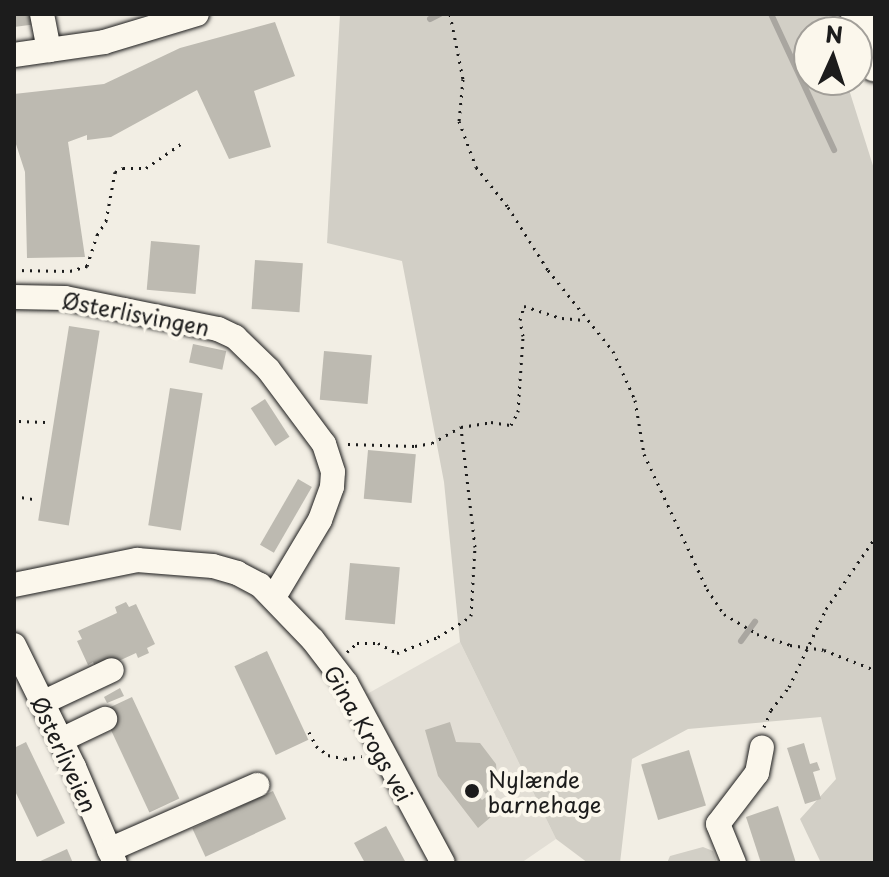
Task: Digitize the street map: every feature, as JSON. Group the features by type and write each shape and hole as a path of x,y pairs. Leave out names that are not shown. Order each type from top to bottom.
{"highway":[{"path":"859,14 875,63"}],"street":[{"path":"42,14 49,50"},
{"path":"14,55 104,42 197,14"},
{"name":"Østerlisvingen","path":"14,297 65,298 218,329 235,337 268,369 324,444 333,472 332,487 320,520 274,597"},
{"name":"Gina Krogs vei","path":"14,585 137,560 173,561 237,573 274,597 346,683 443,863"},
{"name":"Østerliveien","path":"14,645 61,740 112,856"},
{"path":"42,703 112,670"},
{"path":"61,740 105,719"},
{"path":"734,863 718,824 757,773 762,747"},
{"path":"112,856 257,785"}],"path":[{"path":"451,16 463,79 459,121 476,167 585,320 613,351 635,400 644,454 707,589 724,614 757,634 824,650 875,670"},
{"path":"14,270 70,271 87,266 95,250 97,235 106,221 115,172 123,168 146,168 185,141"},
{"path":"336,443 415,446 432,443 461,427 491,422 511,425 518,412 523,336 520,320 524,306 562,318 585,320"},
{"path":"19,421 45,422"},
{"path":"342,657 357,643 378,643 397,653 438,637 471,616 475,547 461,427"},
{"path":"14,496 34,499"},
{"path":"762,747 761,735 771,710 789,687 826,609 875,538"},
{"path":"309,732 316,746 336,758 352,759 380,748"}],"shaded area":[{"path":"340,14 827,14 793,16 793,96 851,96 875,172 875,863 821,863 800,819 836,779 821,717 688,729 632,759 620,863 588,863 556,839 460,642 444,482 402,261 327,243"},
{"name":"Nylænde barnehage","path":"460,642 556,839 521,863 443,863 367,694"},
{"path":"703,847 713,851 717,863 667,863 670,856"}],"building":[{"path":"14,14 36,14 37,24 14,27"},
{"path":"275,22 295,76 254,91 271,147 229,159 197,90 111,137 87,140 87,135 68,142 85,257 27,258 25,172 14,138 14,94 104,84 180,48"},
{"path":"151,241 200,245 196,294 147,290"},
{"path":"255,260 303,263 299,312 252,309"},
{"path":"69,326 100,331 69,525 38,521"},
{"path":"193,344 226,351 222,370 189,363"},
{"path":"324,351 372,355 368,404 320,400"},
{"path":"170,388 203,393 181,530 148,525"},
{"path":"265,399 290,437 275,446 251,408"},
{"path":"368,450 416,454 412,503 364,499"},
{"path":"298,479 312,487 274,553 260,545"},
{"path":"350,563 400,567 395,624 345,620"},
{"path":"126,602 129,607 136,604 155,644 147,648 149,653 138,658 136,653 97,671 93,662 88,665 77,641 82,639 78,631 117,613 115,607"},
{"path":"267,651 308,740 276,755 234,666"},
{"path":"120,688 124,696 107,703 104,697"},
{"path":"132,697 179,799 149,812 102,711"},
{"path":"450,722 456,742 480,743 496,764 497,775 490,790 486,794 479,785 473,790 482,800 486,797 498,811 478,828 438,776 425,730"},
{"path":"26,742 65,823 37,837 14,789 14,748"},
{"path":"804,743 810,764 817,762 820,770 813,772 821,799 805,804 787,748"},
{"path":"689,750 706,805 658,820 641,765"},
{"path":"273,791 286,819 205,857 192,829"},
{"path":"778,806 796,863 761,863 746,817"},
{"path":"386,826 406,863 365,863 354,843"},
{"path":"67,849 73,863 36,863"}],"waterway":[{"path":"430,19 440,14"},
{"path":"771,14 834,150"},
{"path":"741,641 755,622"}],"place":[{"name":"Nylænde barnehage","path":"472,791"}]}
